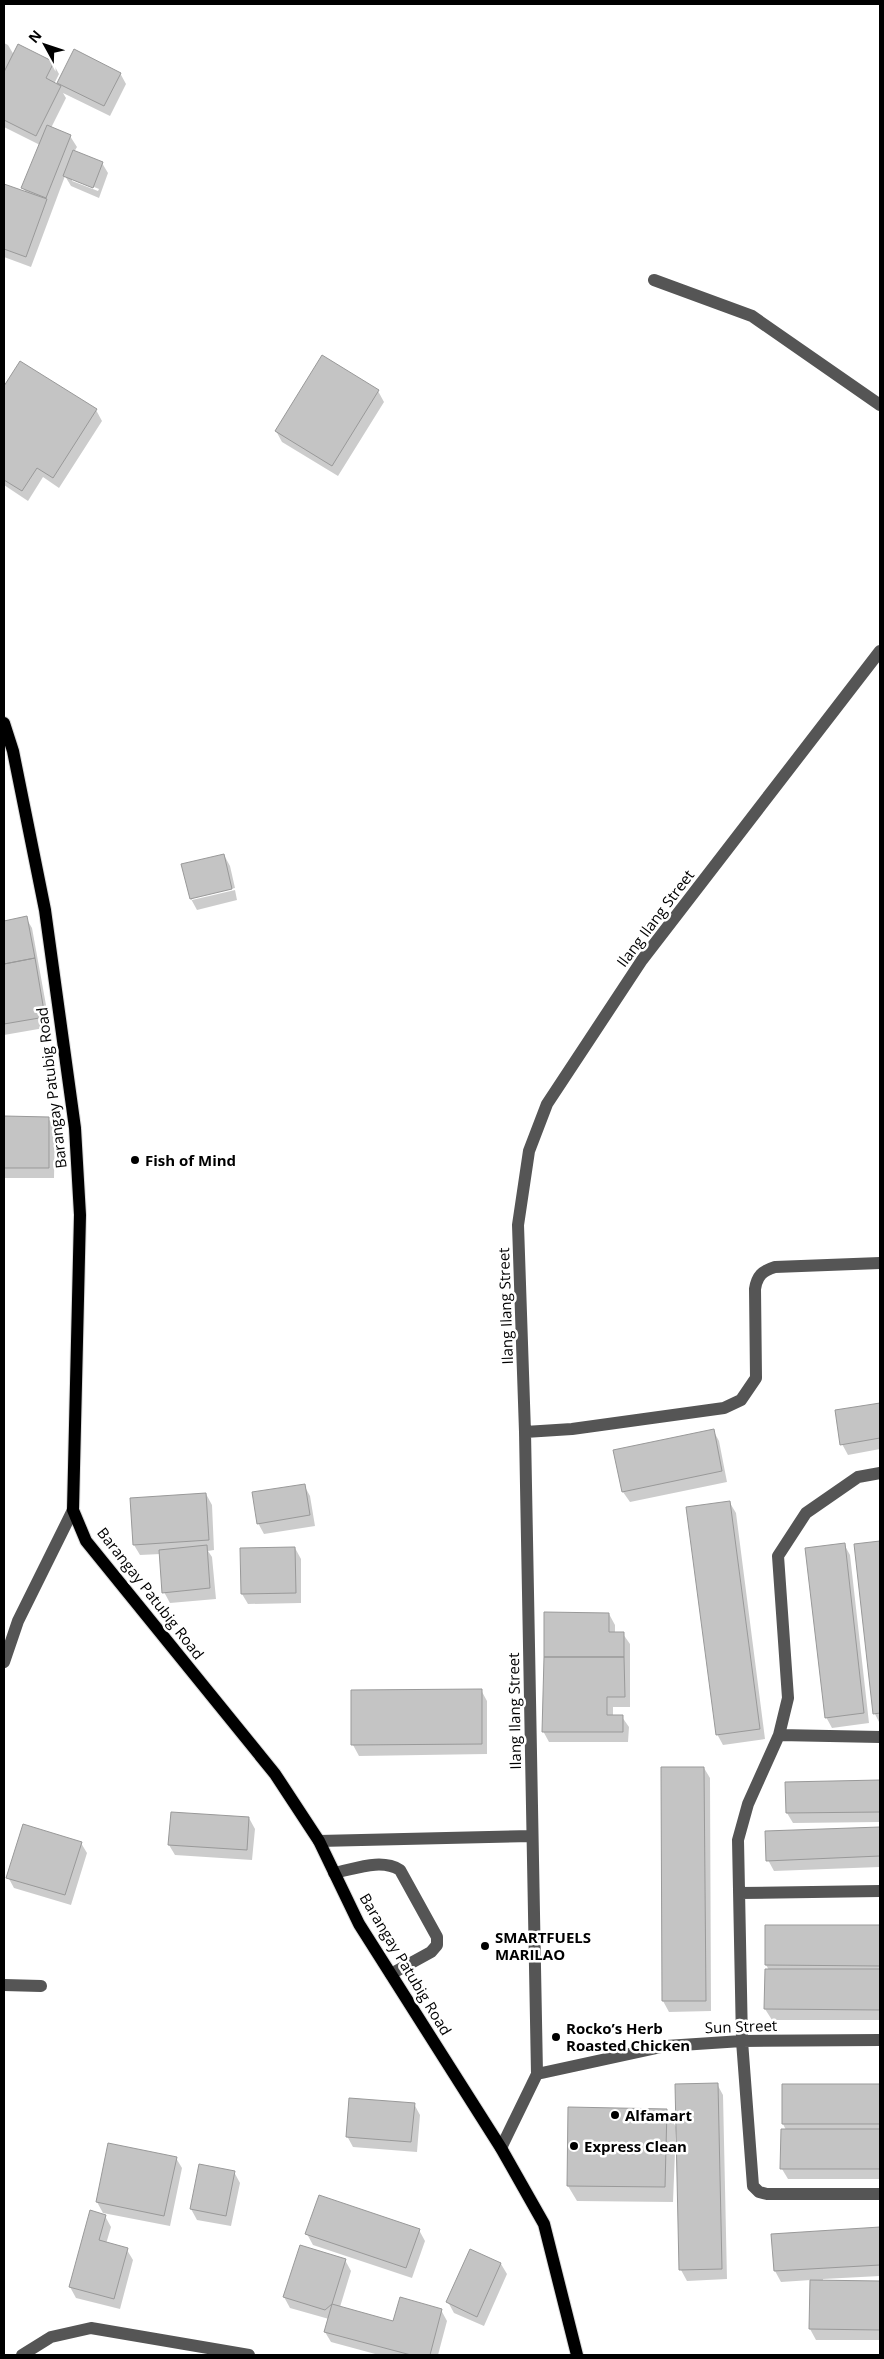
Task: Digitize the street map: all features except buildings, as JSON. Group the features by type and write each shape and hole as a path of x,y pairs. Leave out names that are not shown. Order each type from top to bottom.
{"main road":[{"name":"Barangay Patubig Road","path":"4,723 13,751 46,910 75,1128 80,1215 73,1510 86,1541 275,1774 319,1841 359,1924 501,2148 544,2224 577,2355"}],"street":[{"path":"654,280 752,316 880,405"},
{"name":"Ilang Ilang Street","path":"537,2074 525,1432 518,1225 529,1151 547,1104 642,960 880,651"},
{"path":"525,1432 572,1429 724,1408 740,1400 756,1378 755,1289 757,1278 764,1270 775,1267 880,1263"},
{"path":"880,1473 858,1477 806,1513 778,1556 788,1698 779,1735 748,1804 738,1840 742,2041 754,2186 759,2192 767,2194 880,2194"},
{"path":"4,1662 18,1621 73,1510"},
{"path":"779,1735 880,1737"},
{"path":"319,1841 532,1836"},
{"path":"334,1873 383,1864 393,1865 400,1870 437,1937 437,1944 431,1952 391,1974"},
{"path":"739,1892 880,1891"},
{"path":"4,1985 42,1986"},
{"name":"Sun Street","path":"537,2074 666,2046 742,2041 880,2040"},
{"path":"501,2148 537,2074"},
{"path":"22,2355 51,2337 91,2328 249,2355"}],"place":[{"name":"Fish of Mind","path":"135,1160"},
{"name":"SMARTFUELS MARILAO","path":"485,1946"},
{"name":"Rocko’s Herb Roasted Chicken","path":"556,2037"},
{"name":"Alfamart","path":"615,2115"},
{"name":"Express Clean","path":"574,2146"}]}
